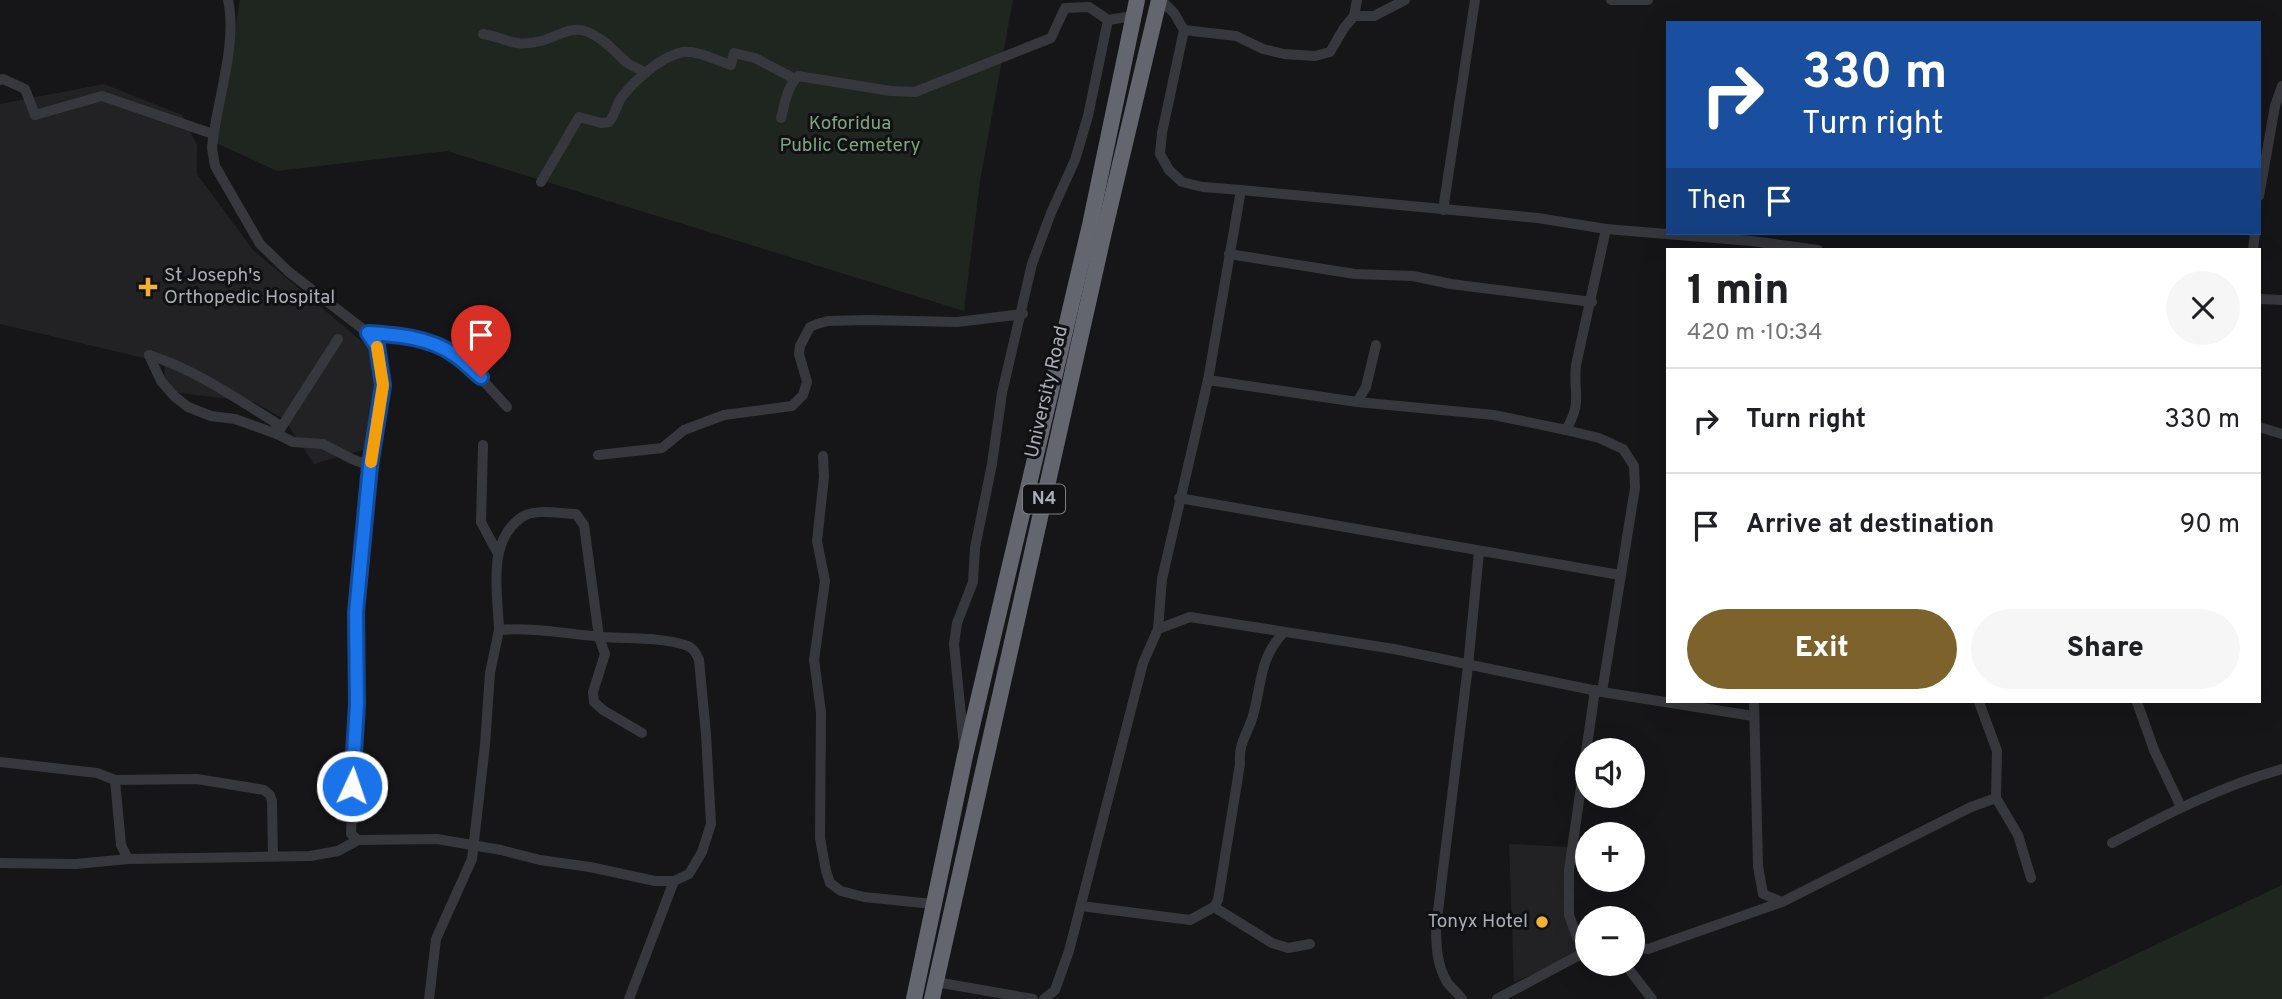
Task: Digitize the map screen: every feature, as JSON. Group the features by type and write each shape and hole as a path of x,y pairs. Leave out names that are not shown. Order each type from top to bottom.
{"highway":[{"name":"University Road","path":"914,999 965,756 1090,225 1137,0"},
{"name":"University Road","path":"932,999 1101,245 1160,0"}],"street":[{"path":"228,0 231,12 229,40 224,84 213,134 212,157 215,166 260,244 289,272 368,333 377,346 383,385 370,466 356,612 357,704 351,834 358,840"},
{"path":"1160,0 1174,13 1184,30 1160,154 1169,170 1182,182 1203,187 1538,218 1606,229 1666,232"},
{"path":"1184,30 1236,36 1263,49 1284,54 1315,56 1330,52 1354,16 1357,0"},
{"path":"1354,16 1374,16 1405,0"},
{"path":"1443,210 1475,0"},
{"path":"1611,0 1648,0"},
{"path":"781,118 788,93 798,76 891,91 915,92 1051,38 1065,8 1089,7 1108,20 1133,16"},
{"path":"965,756 954,644 957,623 973,582 975,548 992,464 1002,393 1023,314 1032,264 1051,212 1075,160 1085,127 1108,20"},
{"path":"483,34 506,42 527,44 563,32 587,31 645,73"},
{"path":"541,182 579,117 601,123 609,122 630,85 645,73 684,52 731,65 734,53 755,58 795,79"},
{"path":"0,80 25,89 35,115 102,96 213,134"},
{"path":"2261,185 2282,86"},
{"path":"1044,999 1055,990 1069,951 1143,663 1158,629 1162,579 1208,380 1241,190"},
{"path":"1566,430 1577,411 1574,384 1576,365 1606,229"},
{"path":"1716,235 1752,237 1808,248"},
{"path":"1229,254 1355,274 1413,276 1492,290 1592,302"},
{"path":"2261,299 2282,300"},
{"path":"598,456 662,449 684,430 724,415 792,406 803,395 807,382 799,354 800,346 810,327 817,324 828,321 868,320 957,322 1023,314"},
{"path":"368,333 406,336 432,343 455,354 481,377 507,407"},
{"path":"277,434 338,340"},
{"path":"1357,402 1366,387 1376,345"},
{"path":"277,434 276,423 198,374 149,355 162,381 174,396 188,407 235,419 293,442 323,444 370,466"},
{"path":"1208,380 1357,402 1494,415 1599,438 1623,449 1634,466 1634,488 1569,870 1569,915 1575,932"},
{"path":"2261,428 2282,434"},
{"path":"483,445 481,522 497,552"},
{"path":"823,456 824,477 817,541 825,581 814,660 821,712 820,838 826,871 830,883 841,891 864,897 933,904"},
{"path":"1179,498 1620,575"},
{"path":"429,999 436,939 472,859 490,673 499,630 497,552 503,539 522,516 536,513 576,514 580,517 584,525 599,637 605,654 593,692 594,702 642,733"},
{"path":"1462,999 1448,984 1441,968 1436,927 1479,552"},
{"path":"1158,629 1190,617 1394,649 1468,666 1666,702"},
{"path":"0,863 76,864 128,859 310,856 338,851 358,840 438,839 655,881 674,881 690,874 702,852 711,824 699,660 694,650 686,645 657,640 599,637 526,628 499,630"},
{"path":"1081,906 1190,920 1214,907 1240,764 1239,749 1253,715 1263,664 1270,648 1284,632"},
{"path":"1673,703 1753,716"},
{"path":"1754,703 1758,866 1763,894 1782,902"},
{"path":"1979,703 1997,751 1996,798 2018,835 2031,878"},
{"path":"2137,703 2154,750 2181,807"},
{"path":"0,762 97,773 115,780 197,779 264,790 272,801 274,856"},
{"path":"2112,843 2181,807 2244,780 2282,769"},
{"path":"115,780 121,845 128,859"},
{"path":"1645,949 1782,902 1970,807 1996,798"},
{"path":"629,999 674,881"},
{"path":"1214,907 1272,943 1288,948 1310,944"},
{"path":"1497,999 1575,957"},
{"path":"1634,976 1652,999"},
{"path":"936,982 1033,999"}],"shaded area":[{"name":"St Joseph's Orthopedic Hospital","path":"104,84 182,115 197,145 197,174 253,250 372,350 377,397 370,448 314,464 284,419 254,402 163,391 165,363 0,324 0,104"},
{"name":"Tonyx Hotel","path":"1509,844 1572,847 1570,888 1575,957 1514,982"}],"green space":[{"name":"Koforidua Public Cemetery","path":"240,0 1013,0 980,181 964,311 447,151 277,171 216,143"},
{"path":"2282,885 2282,999 2041,999"}],"slow traffic":[{"path":"371,462 383,385 377,347"}],"place":[{"name":"St Joseph's Orthopedic Hospital","path":"148,287"},
{"name":"Tonyx Hotel","path":"1542,922"}],"route":[{"path":"352,786 357,704 356,612 370,466 383,385 377,346 368,333 406,336 432,343 455,354 481,377"}]}
